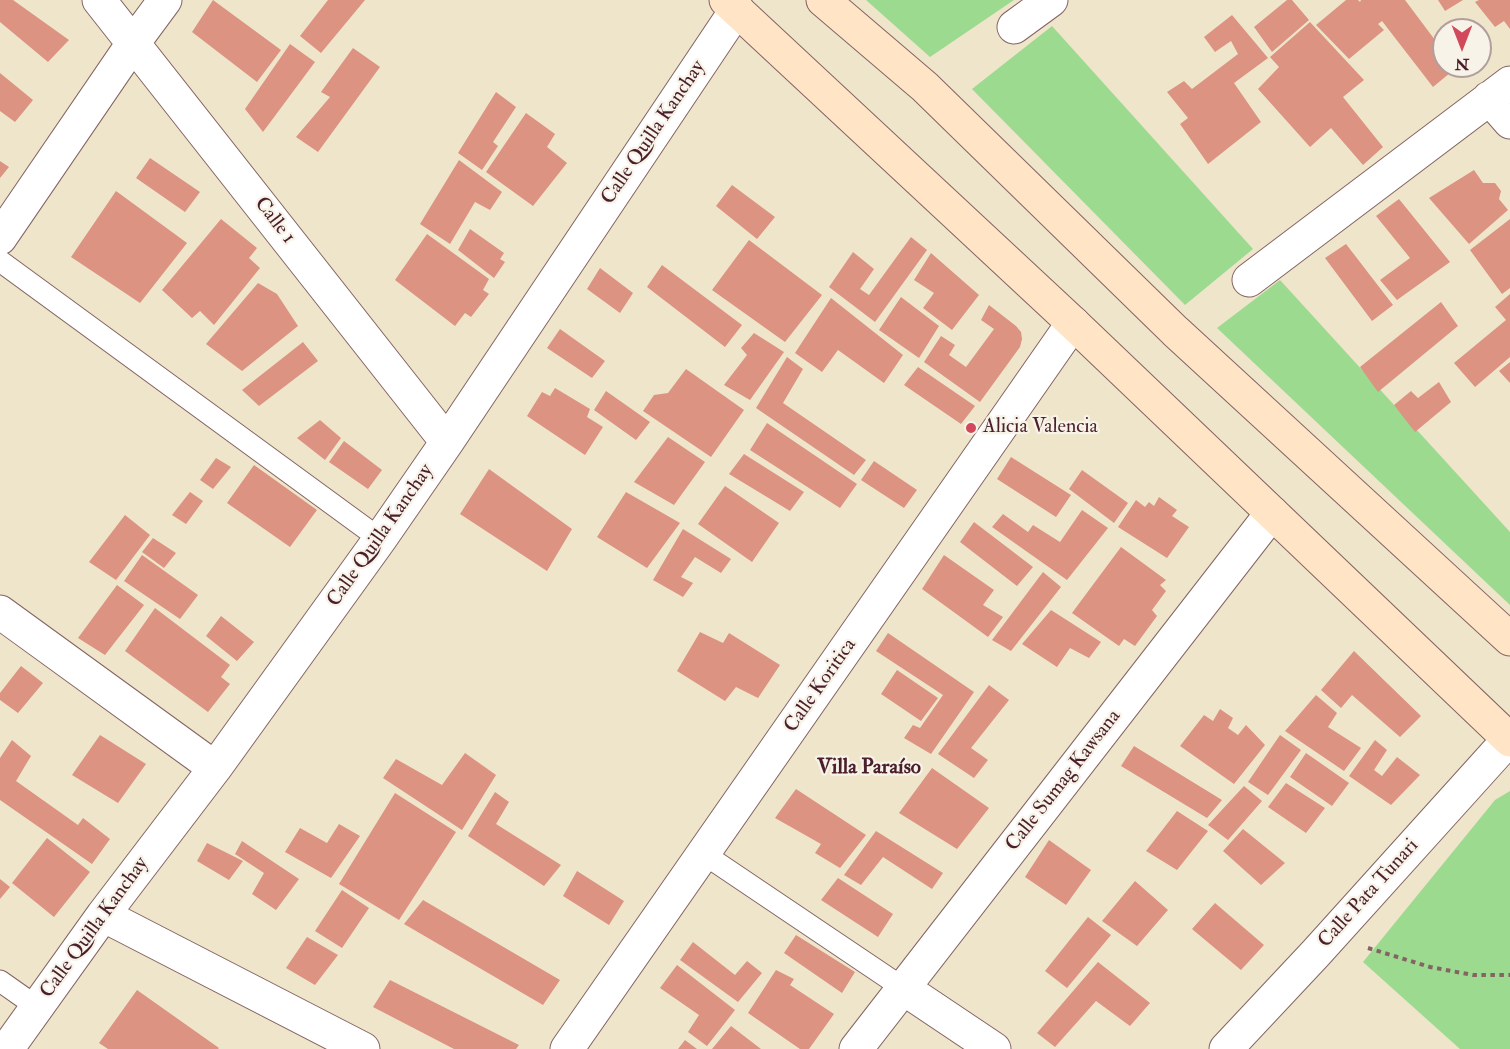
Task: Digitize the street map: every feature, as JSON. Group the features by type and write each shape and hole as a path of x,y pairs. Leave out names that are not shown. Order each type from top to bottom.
{"main road":[{"path":"823,0 924,87 1175,331 1510,639"},
{"path":"732,5 1073,323 1510,739"}],"street":[{"name":"Calle 1","path":"99,0 447,442"},
{"path":"0,238 165,0"},
{"path":"1014,27 1051,0"},
{"name":"Calle Quilla Kanchay","path":"7,1049 103,915 215,768 380,539 447,442 732,5"},
{"path":"1249,280 1503,101"},
{"name":"Calle Koritica","path":"567,1049 1073,323"},
{"name":"Calle Sumag Kawsana","path":"856,1049 1272,513"},
{"path":"0,612 215,768"},
{"name":"Calle Pata Tunari","path":"1241,1044 1316,953 1510,739"},
{"path":"103,915 363,1049"},
{"path":"903,988 994,1049"}],"lane":[{"path":"0,261 380,539"},
{"path":"704,854 903,988"},
{"path":"0,981 37,1007"}],"path":[{"path":"1316,953 1369,948 1430,967 1473,975 1510,975"}],"green space":[{"path":"866,0 1014,0 930,57"},
{"path":"1052,26 1253,249 1185,305 972,89"},
{"path":"1280,280 1510,532 1510,605 1217,328"},
{"path":"1510,791 1510,1049 1460,1049 1363,962 1495,800"}],"building":[{"path":"0,0 13,0 69,40 48,62 0,22"},
{"path":"213,0 281,50 257,82 192,32"},
{"path":"328,0 365,0 321,53 300,36"},
{"path":"1287,0 1292,0 1309,20 1272,52 1254,27"},
{"path":"1346,0 1360,2 1361,0 1405,0 1432,36 1432,78 1444,78 1433,87 1382,21 1378,24 1384,30 1349,59 1316,25"},
{"path":"1438,0 1463,0 1445,11"},
{"path":"1510,0 1510,29 1504,21 1495,27 1492,18 1488,18 1475,2"},
{"path":"1232,15 1268,58 1234,83 1261,122 1208,164 1180,124 1188,118 1167,92 1184,81 1192,89 1238,54 1231,41 1215,52 1204,37"},
{"path":"1310,22 1364,80 1343,97 1383,147 1363,165 1331,128 1310,147 1258,89 1279,67 1270,57"},
{"path":"290,44 315,62 263,132 245,109"},
{"path":"353,48 380,67 318,152 296,137 330,97 321,92"},
{"path":"0,73 33,100 15,122 0,111"},
{"path":"496,92 516,107 493,142 498,146 482,170 458,153"},
{"path":"526,113 555,134 547,147 567,163 533,206 486,172"},
{"path":"150,158 200,192 185,212 136,178"},
{"path":"459,160 502,192 490,210 475,202 450,244 420,224"},
{"path":"0,161 9,167 0,178"},
{"path":"1474,170 1483,183 1495,183 1501,191 1499,199 1508,210 1469,244 1429,198"},
{"path":"732,185 775,217 757,239 716,206"},
{"path":"116,191 187,243 140,303 71,257"},
{"path":"1399,199 1450,262 1397,300 1380,280 1410,258 1376,216"},
{"path":"221,219 257,248 249,258 260,268 214,325 200,311 192,318 162,290"},
{"path":"1510,219 1510,288 1502,294 1470,250"},
{"path":"470,229 504,253 500,259 505,262 494,278 458,250"},
{"path":"427,234 489,279 483,290 489,294 471,317 465,313 455,326 395,280"},
{"path":"911,237 927,250 875,322 829,287 853,252 874,269 860,289 869,295"},
{"path":"749,240 822,295 785,342 712,290"},
{"path":"1346,244 1393,305 1372,321 1325,258"},
{"path":"931,253 979,295 952,330 923,308 934,293 914,280"},
{"path":"662,265 742,325 725,347 647,287"},
{"path":"600,268 633,293 620,313 587,289"},
{"path":"258,283 277,294 298,326 242,371 206,344"},
{"path":"1510,294 1510,357 1475,387 1454,363 1506,320 1495,307"},
{"path":"901,297 939,326 919,358 879,330"},
{"path":"831,298 903,355 884,383 838,350 822,372 795,353"},
{"path":"1441,302 1458,326 1378,392 1360,367"},
{"path":"989,305 1016,326 1021,332 1022,339 1020,347 980,402 924,362 941,336 955,345 949,355 966,367 994,329 981,320"},
{"path":"560,329 605,361 592,378 547,348"},
{"path":"754,333 784,352 750,400 724,385 747,355 741,348"},
{"path":"303,342 318,361 259,406 242,390"},
{"path":"787,357 803,369 783,403 866,460 854,475 756,408"},
{"path":"1510,362 1510,383 1499,371"},
{"path":"918,367 975,406 961,424 904,385"},
{"path":"686,369 744,410 711,457 643,411 654,395 668,393"},
{"path":"1439,382 1451,402 1415,432 1394,405 1411,391 1418,398"},
{"path":"555,388 590,409 587,417 603,427 585,455 527,416 542,392 550,396"},
{"path":"606,391 650,422 636,440 594,410"},
{"path":"320,420 341,438 325,460 297,438"},
{"path":"767,423 857,484 840,508 750,450"},
{"path":"668,437 705,462 674,505 634,482"},
{"path":"344,441 382,470 368,489 329,462"},
{"path":"744,454 804,492 790,511 729,474"},
{"path":"1011,457 1071,495 1056,517 997,479"},
{"path":"216,458 231,467 213,489 200,480"},
{"path":"874,461 917,490 904,508 861,480"},
{"path":"254,465 317,510 290,547 227,503"},
{"path":"489,469 572,529 547,571 460,514"},
{"path":"1082,470 1128,503 1114,523 1069,489"},
{"path":"725,486 779,523 752,562 698,524"},
{"path":"190,492 203,501 186,524 172,515"},
{"path":"626,492 680,523 647,568 597,537"},
{"path":"1159,497 1177,510 1172,516 1189,527 1167,558 1118,527 1136,500 1145,507 1149,502 1154,506"},
{"path":"1082,510 1108,528 1067,580 992,527 1003,514 1028,532 1033,525 1060,542"},
{"path":"125,515 150,535 116,580 89,562"},
{"path":"974,522 1033,567 1017,586 960,542"},
{"path":"683,529 731,559 721,573 695,557 681,577 693,583 683,597 653,580"},
{"path":"153,538 176,553 164,568 142,552"},
{"path":"1121,547 1166,580 1160,585 1166,591 1152,610 1157,616 1135,646 1124,639 1119,646 1072,613"},
{"path":"142,555 198,595 180,619 124,581"},
{"path":"944,555 994,590 983,605 1003,617 988,637 922,589"},
{"path":"1043,572 1061,587 1011,651 992,640"},
{"path":"117,585 144,605 105,655 78,638"},
{"path":"155,608 230,665 221,677 230,684 208,712 125,651"},
{"path":"1051,610 1101,642 1089,658 1070,648 1057,667 1022,644"},
{"path":"221,616 254,642 237,661 206,636"},
{"path":"700,632 723,643 729,633 780,665 758,698 736,687 725,701 677,671"},
{"path":"888,633 974,692 931,754 904,738 913,725 920,728 943,695 876,651"},
{"path":"1354,651 1421,716 1400,737 1352,695 1341,708 1321,690"},
{"path":"21,666 43,683 18,713 0,700 0,693"},
{"path":"897,670 938,698 921,721 881,694"},
{"path":"989,685 1009,700 971,748 988,760 974,778 938,754"},
{"path":"1316,695 1337,713 1328,727 1361,748 1344,771 1285,731"},
{"path":"1220,709 1233,718 1228,728 1238,735 1246,725 1265,745 1234,784 1180,746 1204,715 1213,721"},
{"path":"100,735 146,764 118,803 72,775"},
{"path":"1280,735 1301,750 1268,795 1248,782"},
{"path":"12,740 31,756 16,781 78,825 83,818 110,839 92,864 0,800 0,758"},
{"path":"1375,740 1387,750 1374,770 1382,776 1397,757 1420,775 1391,805 1349,776"},
{"path":"1134,746 1222,800 1207,818 1121,766"},
{"path":"465,753 496,775 462,830 383,778 396,759 442,785"},
{"path":"1306,753 1349,783 1332,806 1290,777"},
{"path":"932,768 989,808 957,849 899,813"},
{"path":"1286,783 1325,808 1306,833 1268,807"},
{"path":"1244,786 1262,801 1228,840 1208,825"},
{"path":"796,789 866,835 840,868 815,853 821,844 775,818"},
{"path":"495,792 509,802 496,824 561,865 544,886 468,836"},
{"path":"395,793 456,832 399,920 339,884"},
{"path":"1177,811 1208,831 1177,870 1146,851"},
{"path":"339,824 360,836 331,878 285,852 300,828 327,843"},
{"path":"1243,829 1285,863 1261,885 1223,851"},
{"path":"876,831 943,873 932,889 883,857 861,885 844,875"},
{"path":"47,838 90,872 54,917 12,883"},
{"path":"1049,840 1091,870 1066,905 1025,877"},
{"path":"242,841 299,879 276,910 252,894 264,873 235,854"},
{"path":"207,843 243,861 229,880 197,861"},
{"path":"577,871 624,901 609,925 563,896"},
{"path":"838,878 893,914 878,937 821,900"},
{"path":"0,879 10,887 0,899"},
{"path":"1135,881 1168,910 1137,946 1102,921"},
{"path":"342,890 369,908 342,948 315,931"},
{"path":"423,900 560,980 543,1005 404,924"},
{"path":"1215,903 1264,945 1241,970 1192,929"},
{"path":"1088,917 1111,935 1067,988 1045,971"},
{"path":"796,935 855,972 842,993 784,953"},
{"path":"307,937 338,955 315,985 286,968"},
{"path":"693,942 735,975 747,961 762,973 738,1002 680,960"},
{"path":"1098,962 1150,1003 1130,1026 1096,1001 1055,1047 1037,1033"},
{"path":"677,965 735,1010 707,1046 688,1032 699,1015 660,988"},
{"path":"776,970 794,979 790,985 834,1014 809,1049 800,1049 748,1013"},
{"path":"390,980 519,1045 516,1049 454,1049 373,1007"},
{"path":"137,990 219,1048 108,1049 99,1043"},
{"path":"731,1026 761,1049 712,1049"},
{"path":"685,1040 697,1049 678,1049"}],"place":[{"name":"Alicia Valencia","path":"971,428"}],"district":[{"name":"Villa Paraíso","path":"869,768"}]}
